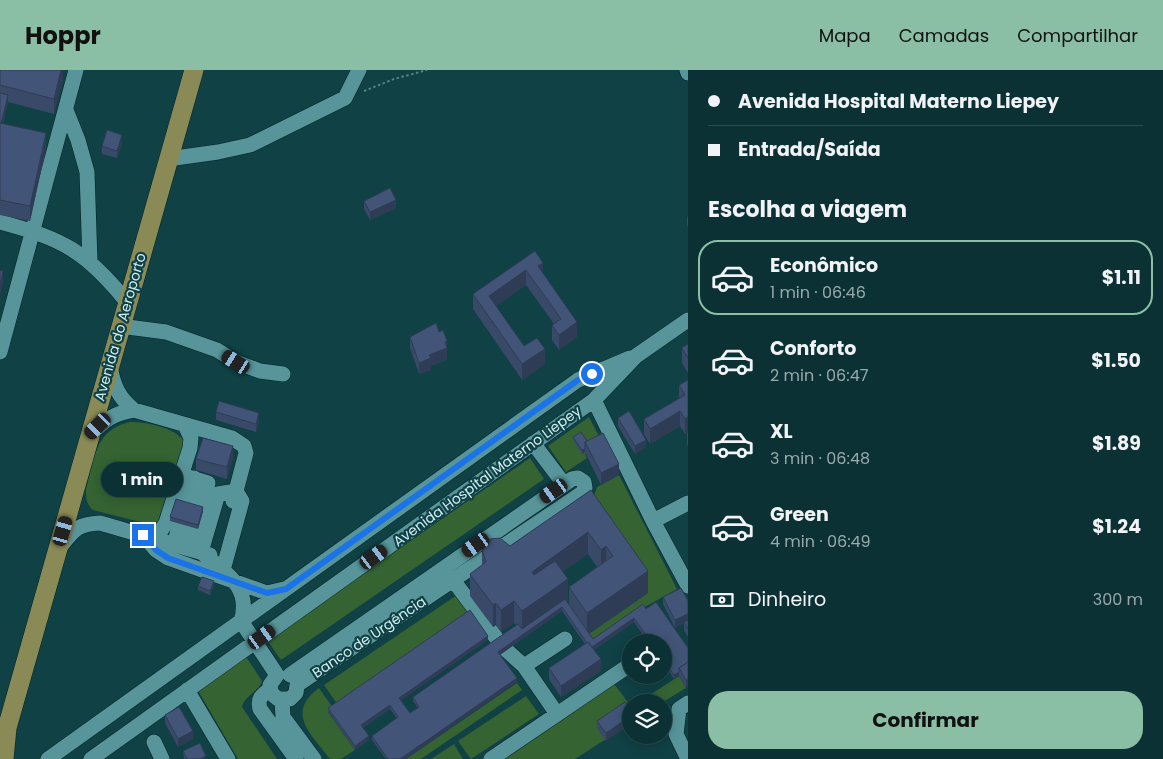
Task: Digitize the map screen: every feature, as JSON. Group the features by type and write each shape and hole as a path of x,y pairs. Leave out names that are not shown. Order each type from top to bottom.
{"main road":[{"name":"Avenida do Aeroporto","path":"4,759 4,735 194,70"}],"street":[{"path":"0,352 76,70"},
{"path":"168,159 218,152 250,145 345,98 359,70"},
{"path":"66,110 78,140 87,172 90,261"},
{"path":"0,222 34,231 59,241 90,261 127,302"},
{"path":"636,356 688,320"},
{"path":"120,326 166,332 217,350 236,362 260,371 283,374"},
{"name":"Avenida Hospital Materno Liepey","path":"91,759 594,400 636,356"},
{"name":"Avenida Hospital Materno Liepey","path":"48,759 578,380 636,356"},
{"path":"110,365 115,389 122,401 134,410 232,438 244,446 246,453 231,492"},
{"path":"594,400 653,521 688,586"},
{"path":"90,435 107,418 118,412 134,410"},
{"path":"185,425 191,438 195,477 198,552"},
{"path":"296,759 260,709 258,702 260,697 564,484 533,443"},
{"path":"143,535 160,532 195,477"},
{"path":"195,477 198,552"},
{"name":"Banco de Urgência","path":"282,700 293,697 283,681 453,580 582,493 585,488 584,482 578,478 564,484"},
{"path":"231,492 242,501 198,552 218,494 231,492"},
{"path":"653,521 688,503"},
{"path":"57,550 75,529 86,524 100,523 198,552 236,582 243,596 245,608 241,621 283,681"},
{"path":"143,535 156,550 168,558 267,593 286,589"},
{"path":"453,580 503,647 524,666 556,714"},
{"path":"524,666 564,639"},
{"path":"491,759 622,670"},
{"path":"283,681 274,697 282,700 283,717 314,759"},
{"path":"187,690 228,759"},
{"path":"688,703 679,710 676,734 688,759"},
{"path":"154,742 162,759"}],"path":[{"path":"345,98 394,79 427,70"}],"green space":[{"path":"589,417 603,444 585,454 587,458 566,472 548,446"},
{"path":"130,422 151,424 167,429 174,432 184,441 158,521 152,525 93,510 87,501 86,489 98,447 109,432 118,426"},
{"path":"530,458 544,479 281,660 267,640"},
{"path":"619,475 677,589 643,608 593,643 587,635 648,593 593,498 597,487"},
{"path":"457,595 470,614 338,705 324,685"},
{"path":"245,655 262,681 258,688 246,699 242,707 277,759 238,759 197,689"},
{"path":"679,676 686,688 672,697 672,694 651,694 667,684 672,684 672,681"},
{"path":"517,683 522,690 421,759 406,759"},
{"path":"614,684 622,694 622,729 575,759 499,759"},
{"path":"319,688 333,708 328,712 355,750 341,759 330,759 315,741 305,724 304,706 309,697"},
{"path":"526,696 539,714 471,759 458,741"},
{"path":"454,744 463,759 431,759"}],"building":[{"path":"0,70 61,70 54,99 0,85"},
{"path":"0,93 8,95 1,124 0,123"},
{"path":"0,123 46,133 30,206 0,200"},
{"path":"107,130 122,135 117,151 102,146"},
{"path":"390,188 396,200 370,212 364,201"},
{"path":"535,251 543,263 538,266 577,322 559,335 552,325 561,319 526,270 489,296 524,346 537,338 545,349 522,364 473,294"},
{"path":"0,270 3,271 0,285"},
{"path":"436,323 439,332 443,330 447,341 445,342 447,348 429,355 431,358 419,363 410,337"},
{"path":"688,344 688,358 682,348"},
{"path":"688,380 688,417 685,419 680,411 650,429 644,419 685,395 679,385"},
{"path":"219,401 259,413 256,424 216,412"},
{"path":"629,411 646,440 635,446 618,418"},
{"path":"581,432 587,441 585,442 585,449 582,450 573,437"},
{"path":"603,433 619,464 601,473 585,442"},
{"path":"203,438 233,446 227,467 196,459"},
{"path":"591,490 648,571 587,613 569,587 613,556 606,546 601,550 588,532 532,572 534,575 555,561 568,579 522,611 514,601 501,610 496,603 493,605 470,574 486,562 482,550 490,539 500,538 510,546"},
{"path":"176,499 203,507 198,525 170,517"},
{"path":"202,577 214,581 210,591 198,586"},
{"path":"681,588 688,601 688,614 675,620 663,597"},
{"path":"565,599 593,639 643,604 646,609 656,602 688,648 688,662 679,668 679,672 674,675 672,672 672,634 645,634 634,618 592,647 587,643 562,607 498,652 517,678 400,759 388,759 372,736 398,717 390,705 361,725 369,736 355,746 328,708 470,610 488,636 399,698 410,713 419,707 413,697 518,624 522,629"},
{"path":"688,620 688,629 684,622"},
{"path":"588,642 601,659 561,686 549,668"},
{"path":"688,662 688,679 686,680 679,668"},
{"path":"622,704 622,722 606,733 597,721"},
{"path":"179,707 193,731 178,739 165,715"},
{"path":"200,743 206,756 200,759 187,759 183,751"}],"route":[{"path":"143,535 156,550 168,558 267,593 286,589 578,380 592,374"}]}
